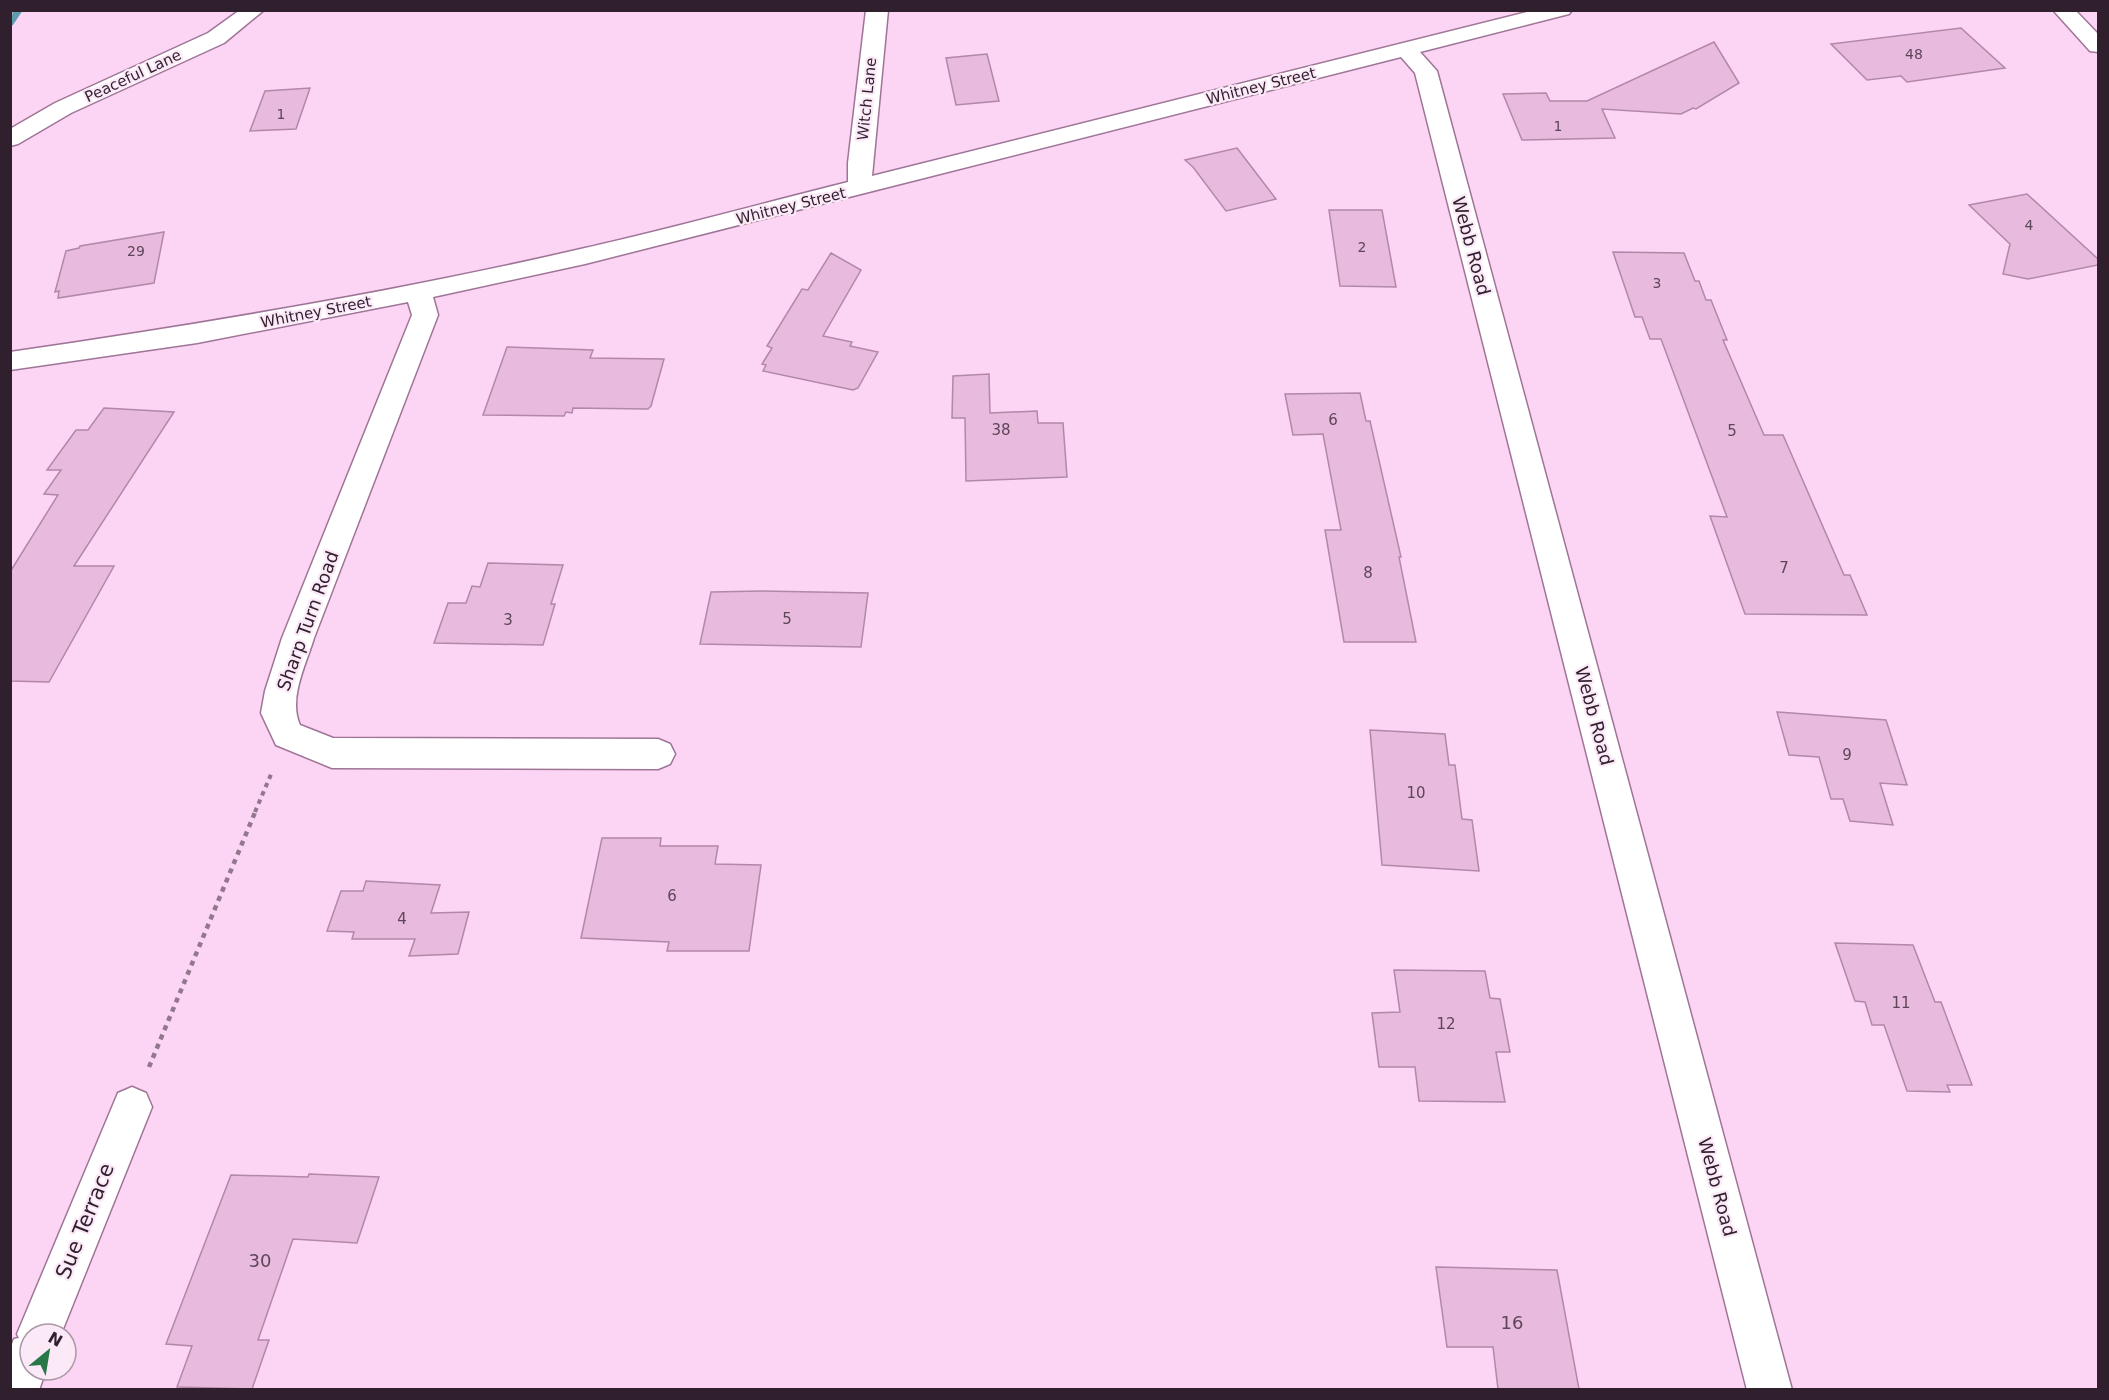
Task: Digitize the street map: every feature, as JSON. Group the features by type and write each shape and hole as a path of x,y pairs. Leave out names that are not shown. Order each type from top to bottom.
{"street":[{"name":"Peaceful Lane","path":"10,139 63,108 216,38 254,10"},
{"name":"Witch Lane","path":"860,188 860,163 876,10"},
{"name":"Whitney Street","path":"10,361 197,334 418,292 585,256 1406,50 1469,24 1562,10"},
{"path":"2064,10 2098,46"},
{"name":"Webb Road","path":"1406,50 1425,71 1429,83 1770,1389"},
{"name":"Sharp Turn Road","path":"288,735 278,713 280,691 298,638 425,315 418,292"},
{"path":"288,735 332,753 658,754"},
{"name":"Sue Terrace","path":"44,1322 132,1107"}],"path":[{"path":"132,1107 288,735"}],"building":[{"path":"1961,28 2005,68 1907,82 1901,76 1867,80 1831,44"},
{"path":"1714,42 1739,83 1696,109 1693,108 1681,114 1602,109 1615,138 1522,140 1503,94 1546,93 1550,101 1587,101"},
{"path":"987,54 999,101 956,105 946,58"},
{"path":"310,88 296,129 250,131 265,91"},
{"path":"1237,148 1276,199 1226,211 1193,167 1185,160"},
{"path":"2027,194 2098,259 2098,265 2028,279 2003,274 2010,244 1969,205"},
{"path":"1329,210 1382,210 1396,287 1340,286"},
{"path":"164,232 154,283 58,298 59,291 55,292 66,251 80,246"},
{"path":"1613,252 1684,253 1695,281 1699,281 1706,300 1711,300 1727,340 1723,340 1764,435 1783,435 1844,575 1850,575 1867,615 1745,614 1710,516 1727,517 1661,339 1650,339 1642,317 1635,317"},
{"path":"831,253 861,270 823,336 852,342 850,346 878,352 858,388 853,390 763,371 766,365 762,364 772,348 767,346 802,289 808,290"},
{"path":"507,347 593,350 590,358 664,359 651,406 648,409 573,408 572,413 566,412 564,416 483,415"},
{"path":"989,374 990,413 1037,411 1038,423 1063,423 1067,477 966,481 965,418 952,418 953,376"},
{"path":"1360,393 1366,421 1370,421 1401,557 1399,557 1416,642 1344,642 1325,530 1341,530 1323,434 1293,435 1285,394"},
{"path":"104,408 174,412 74,566 114,566 49,682 10,681 10,572 58,495 44,494 61,470 47,470 76,430 88,430"},
{"path":"488,563 563,565 551,604 555,604 543,645 434,643 448,603 466,603 472,586 480,587"},
{"path":"711,592 868,593 861,647 700,644"},
{"path":"1777,712 1886,720 1907,785 1880,783 1893,825 1850,821 1843,799 1831,799 1819,757 1789,755"},
{"path":"1370,730 1445,734 1449,765 1455,765 1462,819 1472,820 1479,871 1382,865"},
{"path":"602,838 661,838 660,846 718,846 715,864 761,865 749,951 667,951 669,942 581,938"},
{"path":"366,881 440,885 431,913 469,912 458,954 409,956 415,939 352,939 354,932 327,931 341,891 363,891"},
{"path":"1835,943 1913,945 1935,1002 1941,1002 1972,1085 1947,1085 1950,1092 1907,1091 1884,1025 1872,1025 1865,1002 1855,1001"},
{"path":"1394,970 1485,971 1490,998 1500,999 1510,1052 1496,1052 1505,1102 1419,1101 1415,1067 1379,1067 1372,1013 1400,1012"},
{"path":"309,1174 379,1177 357,1243 293,1239 258,1340 269,1340 252,1389 177,1387 192,1346 166,1344 231,1175 308,1177"},
{"path":"1436,1267 1557,1270 1579,1389 1498,1389 1493,1347 1447,1347"}],"waterway":[{"path":"10,23 18,10"}]}
